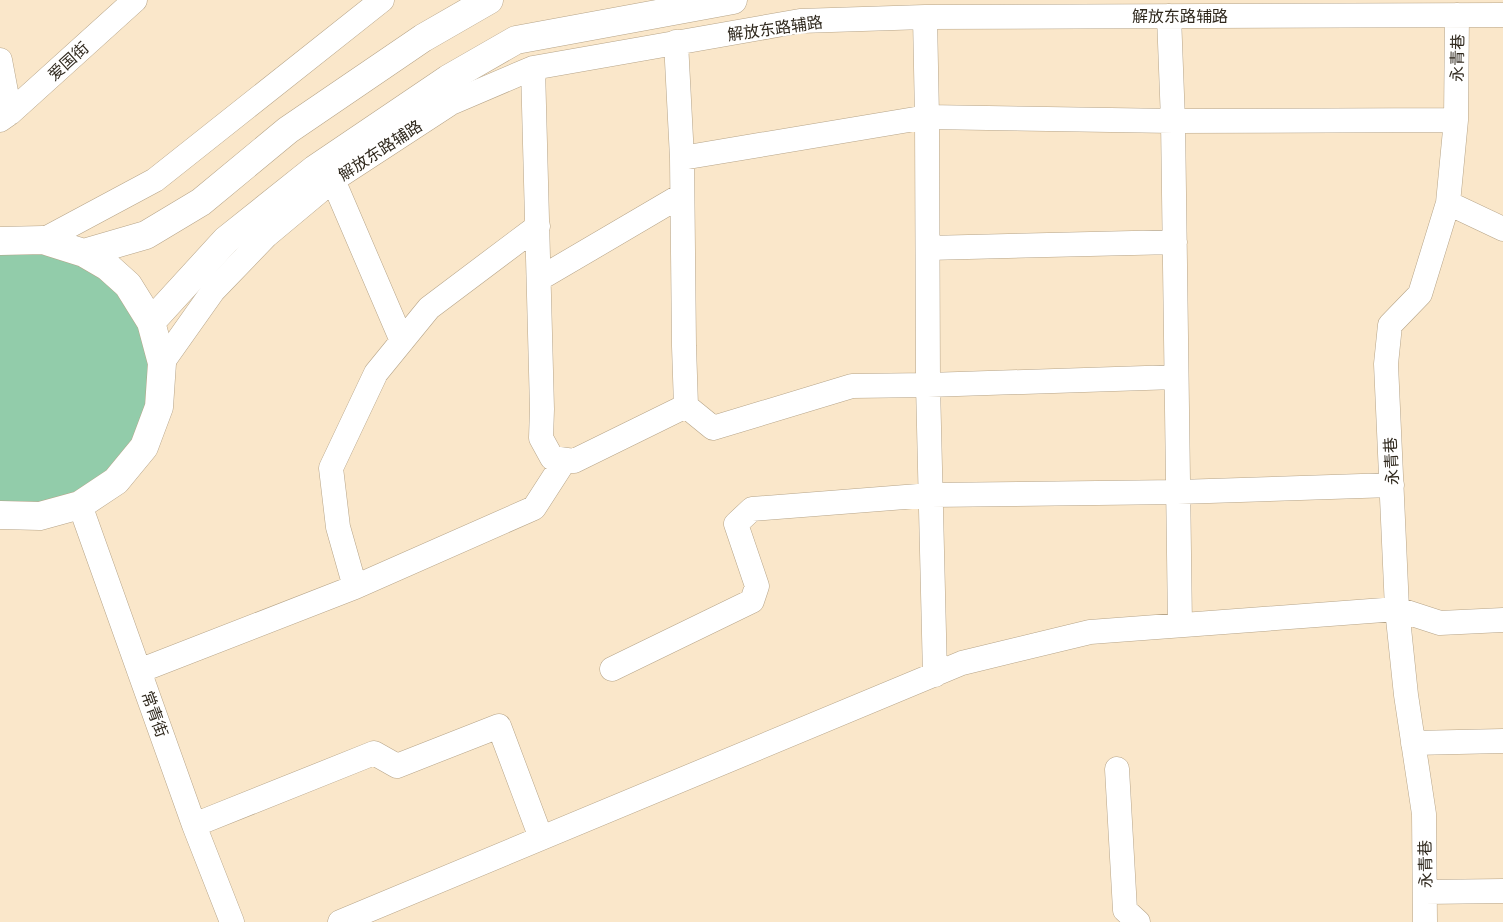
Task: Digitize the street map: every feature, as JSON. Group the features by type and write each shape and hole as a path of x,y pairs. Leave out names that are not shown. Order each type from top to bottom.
{"main road":[{"path":"84,253 146,235 200,202 288,130 422,38 489,0"},
{"path":"151,322 226,240 315,169 448,79 516,40 733,0"},
{"path":"0,241 43,240 84,253 108,267 128,285 151,322 162,363 159,407 144,447 116,481 80,505 40,516 0,515"}],"street":[{"name":"爱国街","path":"5,116 135,0"},
{"path":"43,240 155,180 382,0"},
{"name":"解放东路辅路","path":"162,363 213,291 266,236 333,180 451,103 533,68 800,21 925,17 1503,14"},
{"name":"永青巷","path":"1425,922 1424,814 1406,695 1397,609 1386,364 1390,325 1420,294 1448,203 1456,120 1457,15"},
{"path":"1169,16 1173,120 1180,625"},
{"path":"925,17 928,385 935,675"},
{"path":"676,42 682,158 686,406 713,428 852,386 1176,377"},
{"path":"0,60 5,116"},
{"path":"533,68 542,409 540,438 552,458 574,461 686,406"},
{"path":"682,158 927,117 1173,120 1456,120"},
{"path":"333,180 402,341"},
{"path":"539,279 682,195"},
{"path":"1448,203 1503,229"},
{"path":"354,587 338,527 331,468 376,373 429,308 538,226"},
{"path":"928,248 1174,242"},
{"path":"140,671 354,587 534,508 565,460"},
{"path":"612,669 752,601 757,586 736,524 752,509 931,495 1178,492 1392,485"},
{"name":"常青街","path":"80,505 194,825 232,922"},
{"path":"340,922 962,663 1090,632 1397,609 1440,623 1503,620"},
{"path":"194,825 374,753 397,766 499,726 540,838"},
{"path":"1413,743 1503,741"},
{"path":"1117,770 1125,910 1138,922"},
{"path":"1425,892 1503,891"}],"green space":[{"path":"0,241 108,267 162,363 116,481 0,515"}]}
